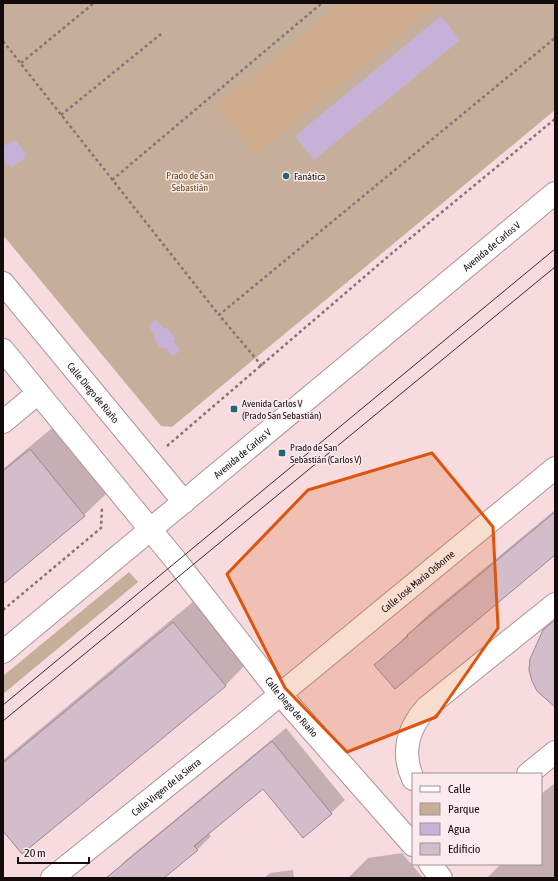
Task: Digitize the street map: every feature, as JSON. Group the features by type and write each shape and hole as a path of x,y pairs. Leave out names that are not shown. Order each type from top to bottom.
{"street":[{"name":"Avenida de Carlos V","path":"3,652 555,193"},
{"name":"Calle Diego de Riaño","path":"3,283 184,502"},
{"path":"3,350 150,530"},
{"path":"3,422 38,393"},
{"name":"Calle José María Osborne","path":"280,694 555,468"},
{"name":"Calle Diego de Riaño","path":"150,530 178,562 280,694 412,844"},
{"path":"412,776 406,756 407,743 411,729 418,717 427,707 555,604"},
{"name":"Calle Virgen de la Sierra","path":"52,878 280,694"},
{"path":"529,773 555,752"},
{"path":"431,865 441,878"}],"path":[{"path":"21,63 94,3"},
{"path":"112,180 322,3"},
{"path":"61,115 161,34"},
{"path":"219,315 555,38"},
{"path":"3,41 219,315 262,366"},
{"path":"165,447 262,366 391,254 555,119"},
{"path":"3,610 101,528 102,505"}],"highlighted area":[{"path":"432,453 493,527 498,628 436,717 347,752 285,688 227,574 308,490"}],"green space":[{"name":"Prado de San Sebastián","path":"3,3 555,3 555,110 172,427 161,426 3,235"},
{"path":"129,572 138,582 3,694 3,676"}],"shaded area":[{"path":"341,3 439,3 256,155 216,106"}],"water":[{"path":"441,16 460,40 314,160 295,136"},
{"path":"14,141 17,142 26,155 23,158 24,159 12,167 9,164 7,165 3,160 3,146"},
{"path":"156,320 163,328 168,329 175,339 173,341 180,350 173,357 166,348 160,348 153,336 155,335 148,326"}],"building":[{"path":"30,449 85,516 3,584 3,471"},
{"path":"555,512 555,555 395,689 374,665 408,636 407,635"},
{"path":"555,620 555,707 537,691 529,670 530,659 543,630"},
{"path":"173,622 226,686 22,854 3,831 3,763"},
{"path":"272,741 332,814 303,838 263,789 194,846 198,850 164,878 106,878"}],"tram line":[{"path":"3,705 555,249"},
{"path":"3,721 555,267"}],"place":[{"name":"Fanática","path":"286,176"},
{"name":"Avenida Carlos V (Prado San Sebastián)","path":"234,409"},
{"name":"Prado de San Sebastián (Carlos V)","path":"282,453"}]}
